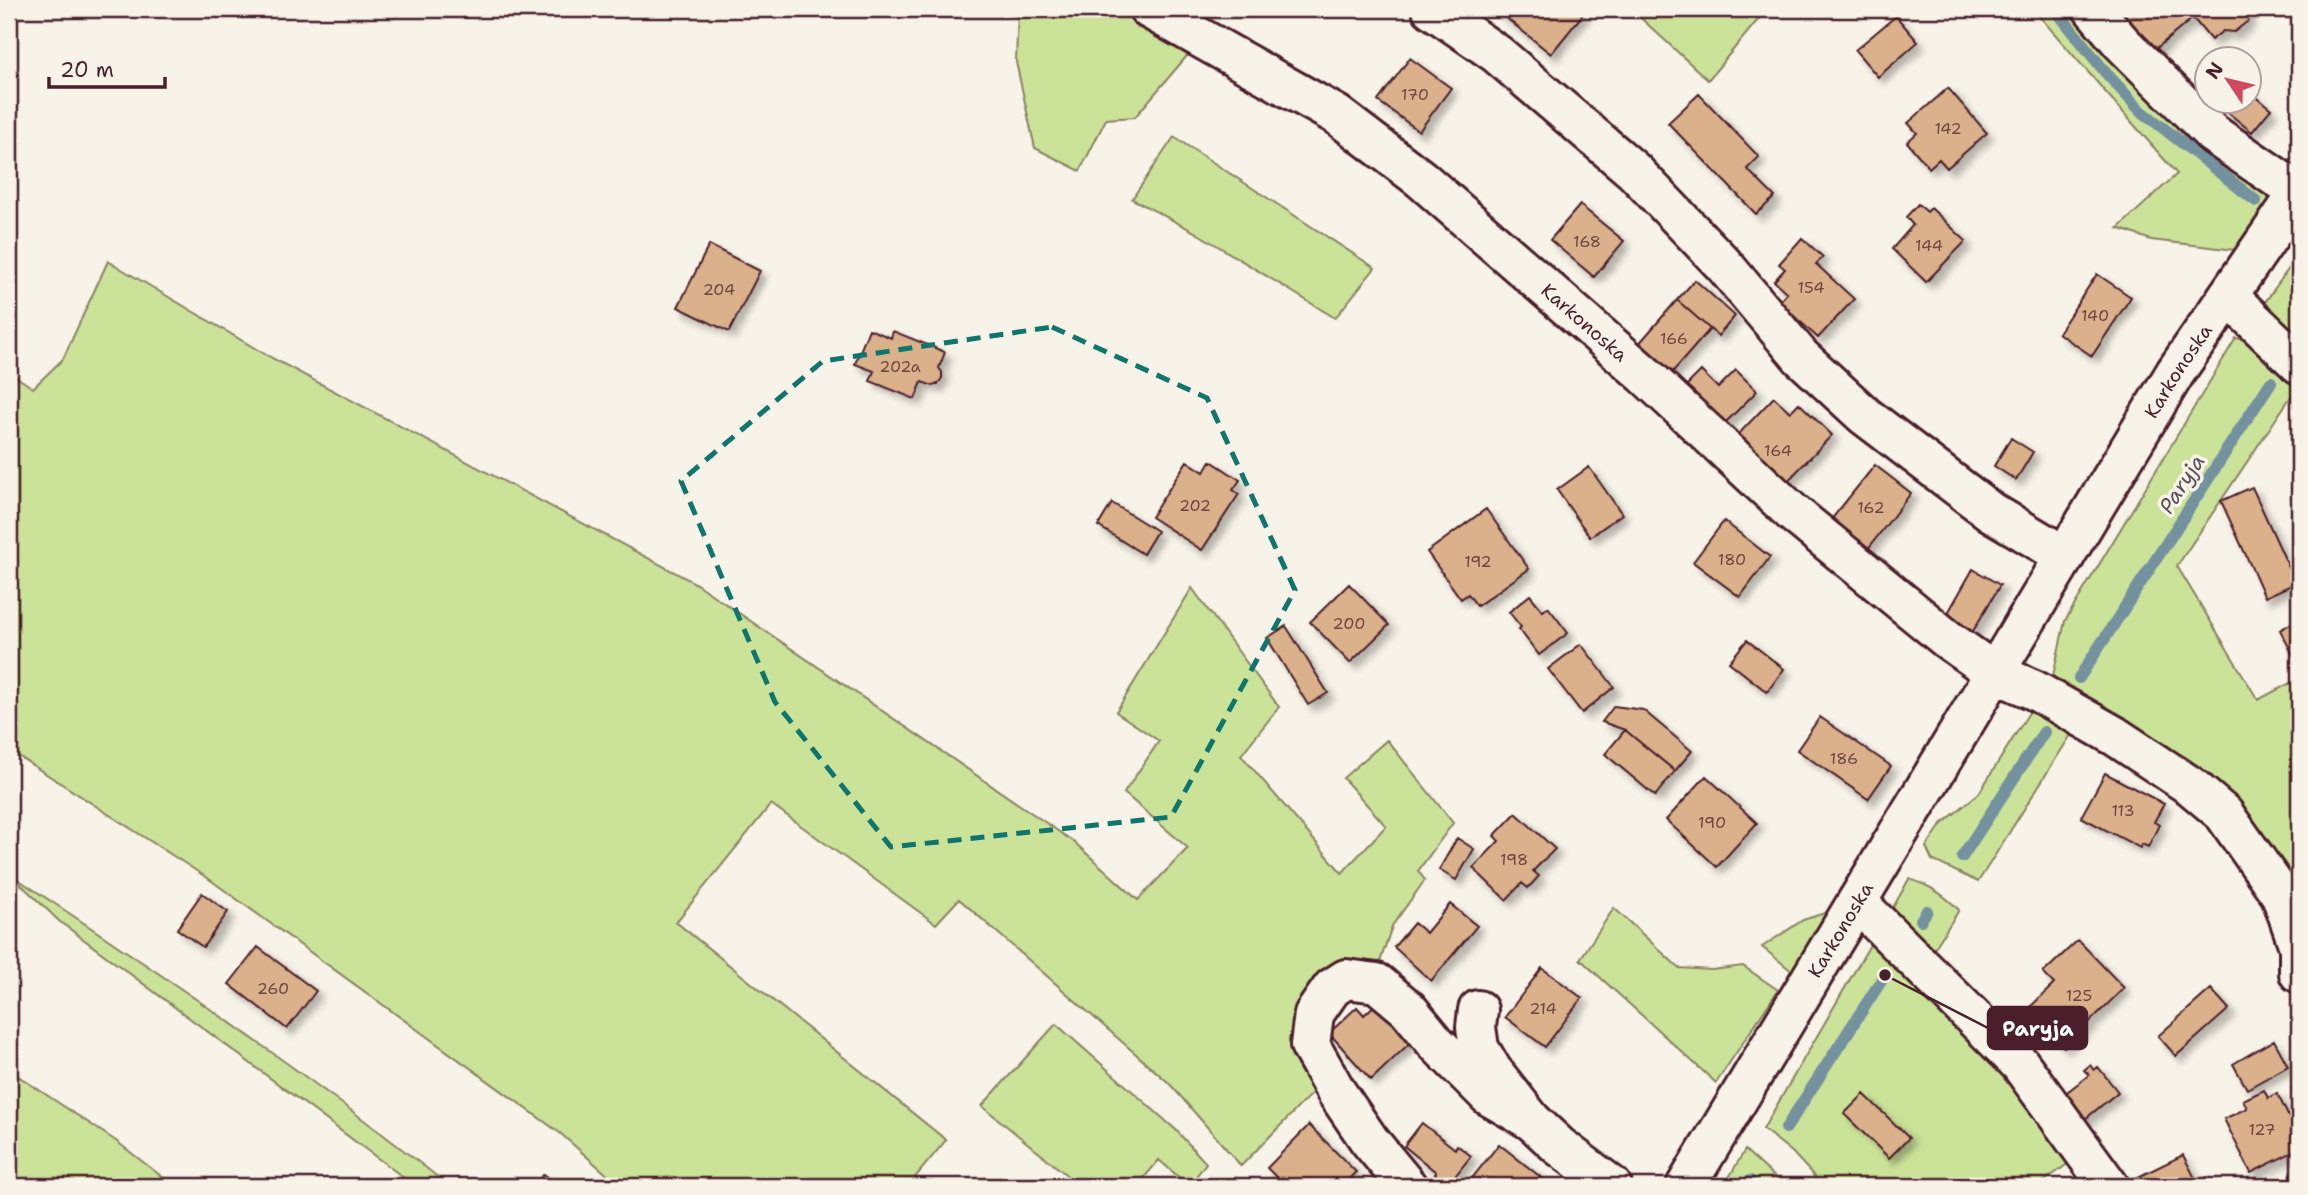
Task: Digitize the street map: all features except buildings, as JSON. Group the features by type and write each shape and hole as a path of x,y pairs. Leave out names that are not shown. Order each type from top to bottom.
{"street":[{"name":"Karkonoska","path":"1149,9 1337,115 1421,179 1645,375 1793,512 1947,639 1995,673"},
{"path":"1432,9 1497,54 1634,171 1724,265 1801,357 1865,416 1991,512 2065,556"},
{"name":"Karkonoska","path":"1686,1186 2175,373 2299,192 2213,134 2121,42 2093,9"},
{"path":"2228,296 2299,364"},
{"path":"1995,673 2034,690 2115,736 2192,788 2224,814 2281,895 2299,947 2299,973"},
{"path":"1857,902 2020,1064 2109,1186"},
{"path":"1407,1186 1369,1140 1337,1093 1310,1045 1314,1014 1332,988 1346,979 1377,983 1408,1009 1436,1043 1489,1096 1532,1121"},
{"path":"1478,1010 1476,1027 1479,1048 1492,1070 1532,1121 1559,1146 1612,1186"}],"highlighted area":[{"path":"1052,327 1207,398 1295,590 1171,817 891,847 775,702 681,481 823,361"}],"green space":[{"path":"1018,9 1114,9 1192,50 1135,117 1106,119 1080,171 1035,148 1016,62"},
{"path":"1631,9 1767,9 1708,80"},
{"path":"2033,9 2080,9 2274,196 2235,250 2151,240 2118,228 2177,174"},
{"path":"1174,137 1375,268 1335,318 1195,232 1132,199"},
{"path":"2299,254 2299,351 2261,308"},
{"path":"108,261 268,356 695,583 1074,842 1138,900 1188,848 1124,793 1159,741 1116,712 1192,588 1279,707 1241,755 1342,873 1386,826 1343,778 1387,740 1453,823 1418,871 1425,880 1392,926 1378,968 1314,986 1290,1045 1318,1087 1241,1166 1169,1083 959,899 936,924 771,804 676,922 946,1140 908,1186 620,1186 560,1133 209,879 9,750 9,372 33,388 63,359"},
{"path":"2236,338 2251,341 2296,389 2177,566 2258,700 2292,682 2299,694 2299,915 2234,798 2190,760 2095,706 2051,685 2065,621"},
{"path":"2030,711 2074,730 1978,882 1932,860 1926,847 1942,824 1979,793"},
{"path":"10,874 233,1025 449,1186 415,1186 59,921"},
{"path":"1909,879 1936,891 1959,910 1931,954 1890,913"},
{"path":"1614,908 1679,968 1712,970 1743,966 1778,990 1716,1083 1580,959"},
{"path":"1837,909 1793,972 1762,947 1803,920"},
{"path":"1874,938 2018,1087 2074,1159 2038,1186 1823,1186 1792,1152 1763,1129"},
{"path":"1056,1024 1175,1129 1206,1163 1189,1186 1159,1160 1137,1186 1080,1186 982,1106"},
{"path":"9,1070 116,1141 174,1186 9,1186"},
{"path":"1745,1150 1778,1180 1774,1186 1724,1186"}],"waterway":[{"path":"2055,9 2106,73 2139,109 2256,201"},
{"name":"Paryja","path":"2079,678 2271,382"},
{"name":"Paryja","path":"1962,857 2044,732"},
{"name":"Paryja","path":"1921,920 1927,911"},
{"name":"Paryja","path":"1786,1128 1885,975"},
{"name":"Paryja","path":"1747,1186 1750,1181"}],"place":[{"name":"Paryja","path":"1885,975"}]}
